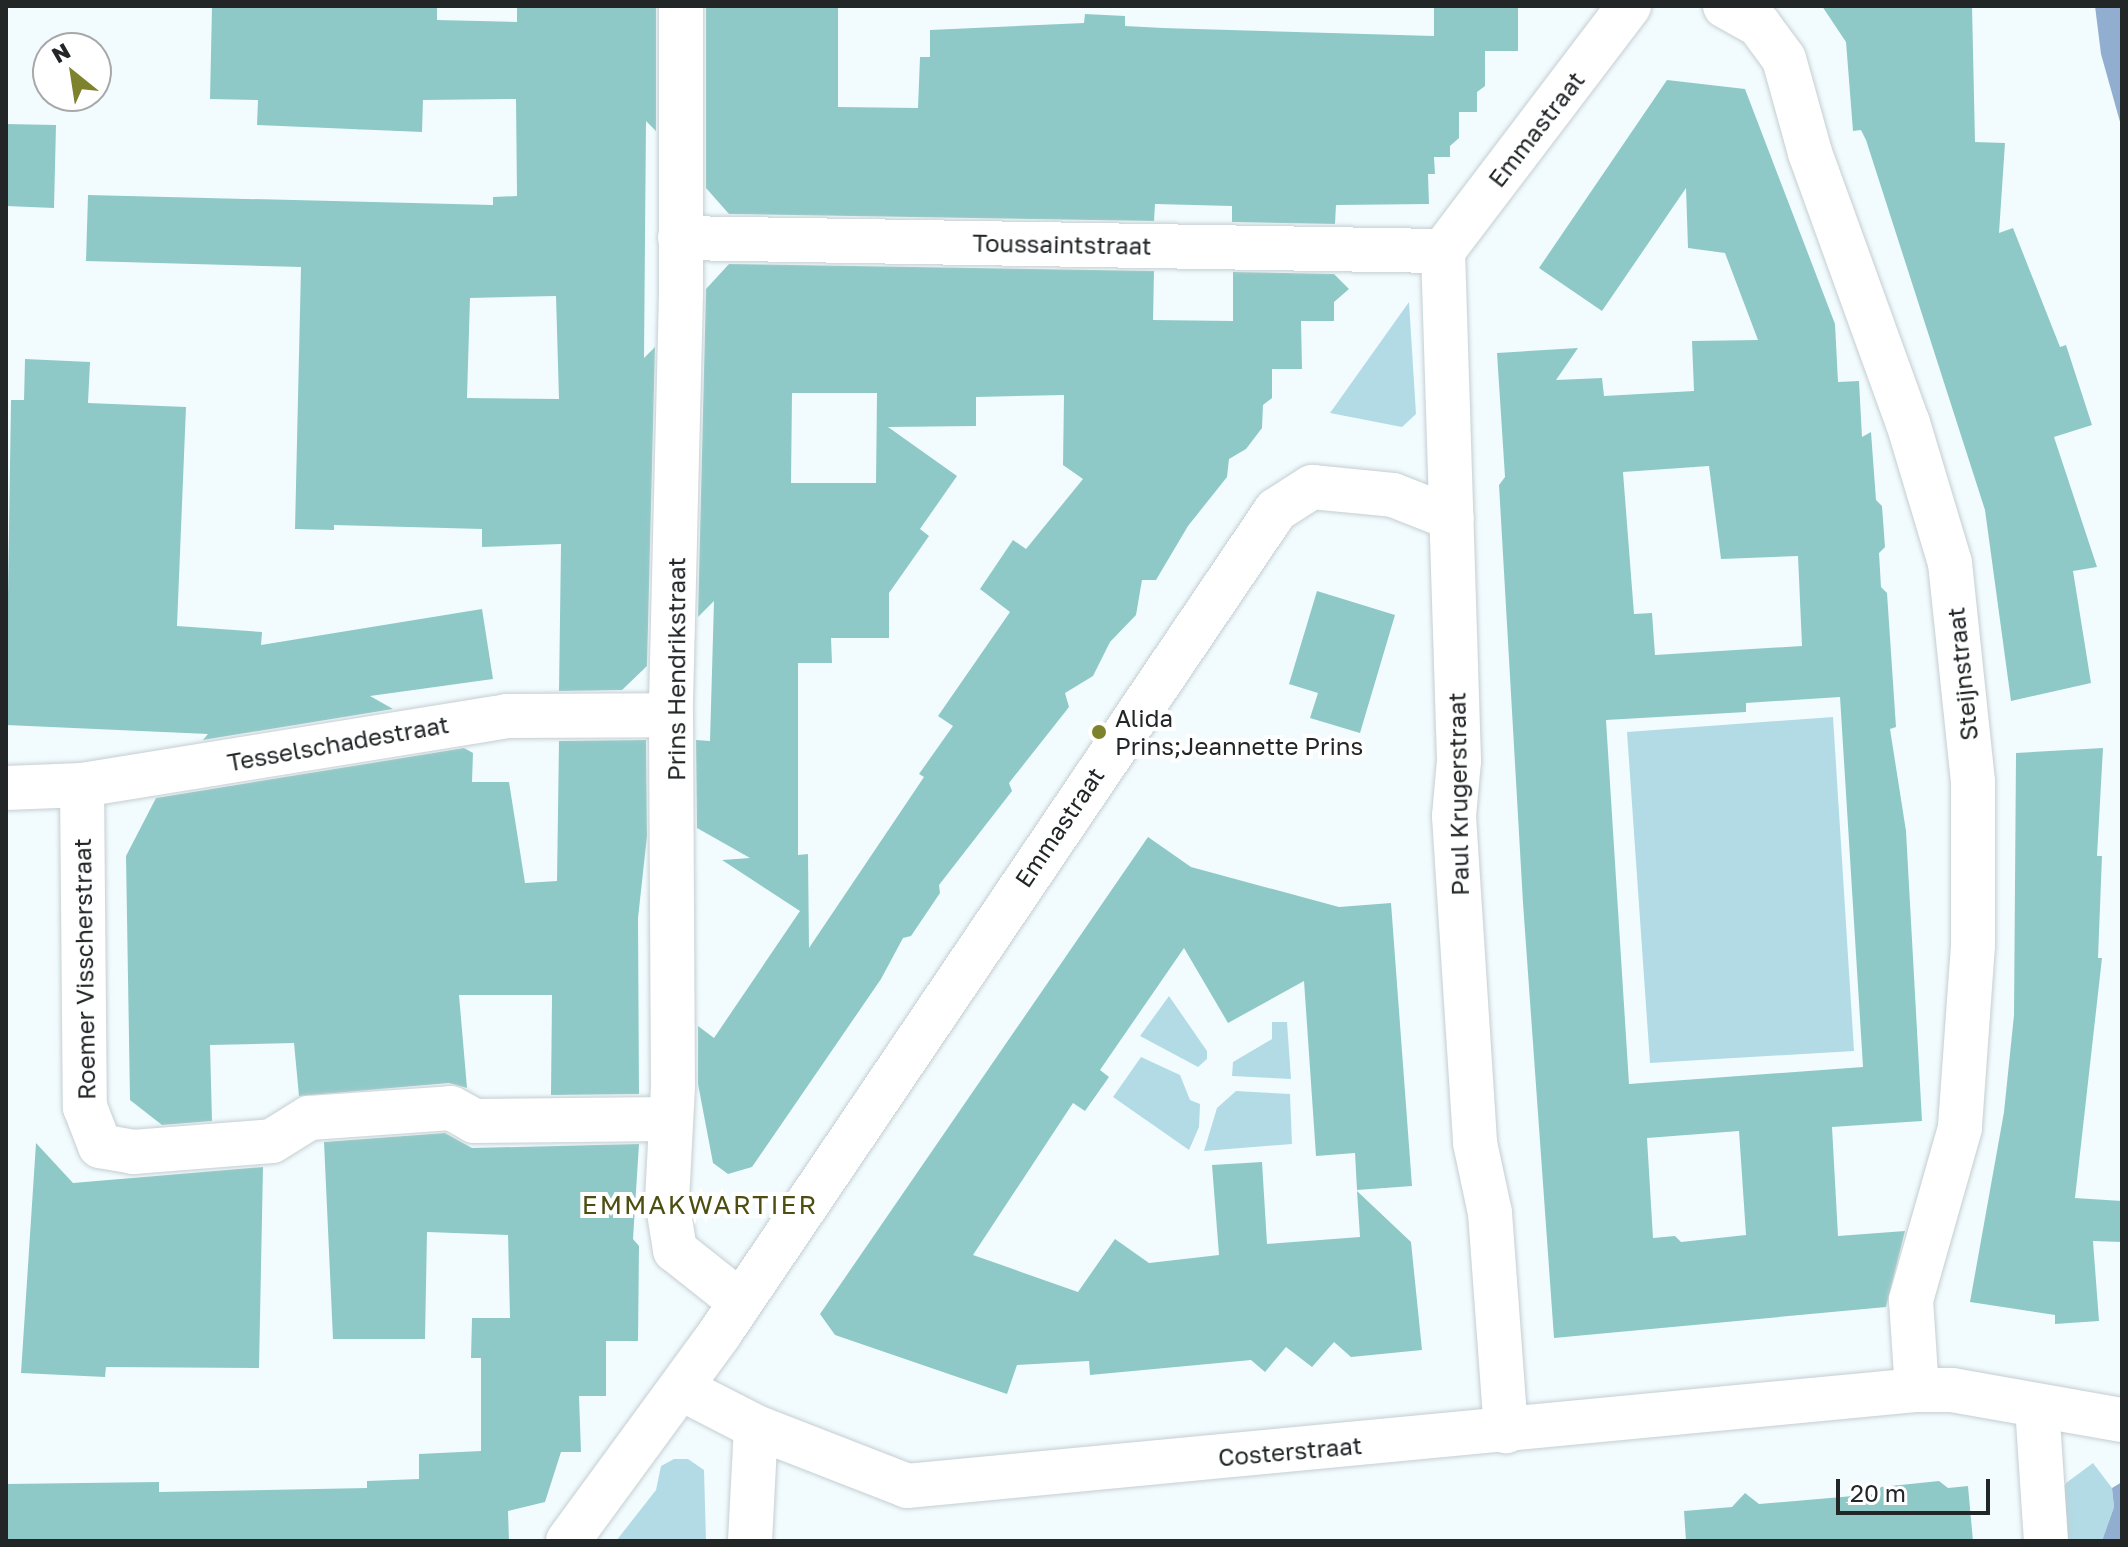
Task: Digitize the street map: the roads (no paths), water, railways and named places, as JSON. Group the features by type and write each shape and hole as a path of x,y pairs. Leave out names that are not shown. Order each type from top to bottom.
{"street":[{"name":"Prins Hendrikstraat","path":"681,6 671,715 675,764 667,1200 675,1250 738,1300"},
{"name":"Emmastraat","path":"1443,251 1629,6"},
{"name":"Steijnstraat","path":"1725,6 1759,25 1784,59 1810,153 1908,423 1950,563 1973,782 1973,945 1960,1128 1911,1300 1917,1390"},
{"name":"Toussaintstraat","path":"680,238 1443,251"},
{"name":"Paul Krugerstraat","path":"1443,251 1459,761 1454,816 1475,1143 1490,1213 1506,1431"},
{"name":"Emmastraat","path":"682,1389 738,1300 1276,510 1312,487 1393,495 1452,518"},
{"name":"Tesselschadestraat","path":"6,788 82,785 476,720 671,715"},
{"name":"Roemer Visscherstraat","path":"82,785 85,1107 100,1146 133,1152 272,1141 309,1118 451,1108 474,1121 669,1119"},
{"name":"Costerstraat","path":"682,1389 756,1427 907,1486 1917,1390 1952,1390 2037,1406"},
{"path":"568,1541 682,1389"},
{"path":"2046,1541 2037,1406 2122,1420"},
{"path":"750,1541 756,1427"}],"place":[{"name":"Alida Prins;Jeannette Prins","path":"1099,732"}],"district":[{"name":"EMMAKWARTIER","path":"700,1205"}]}
